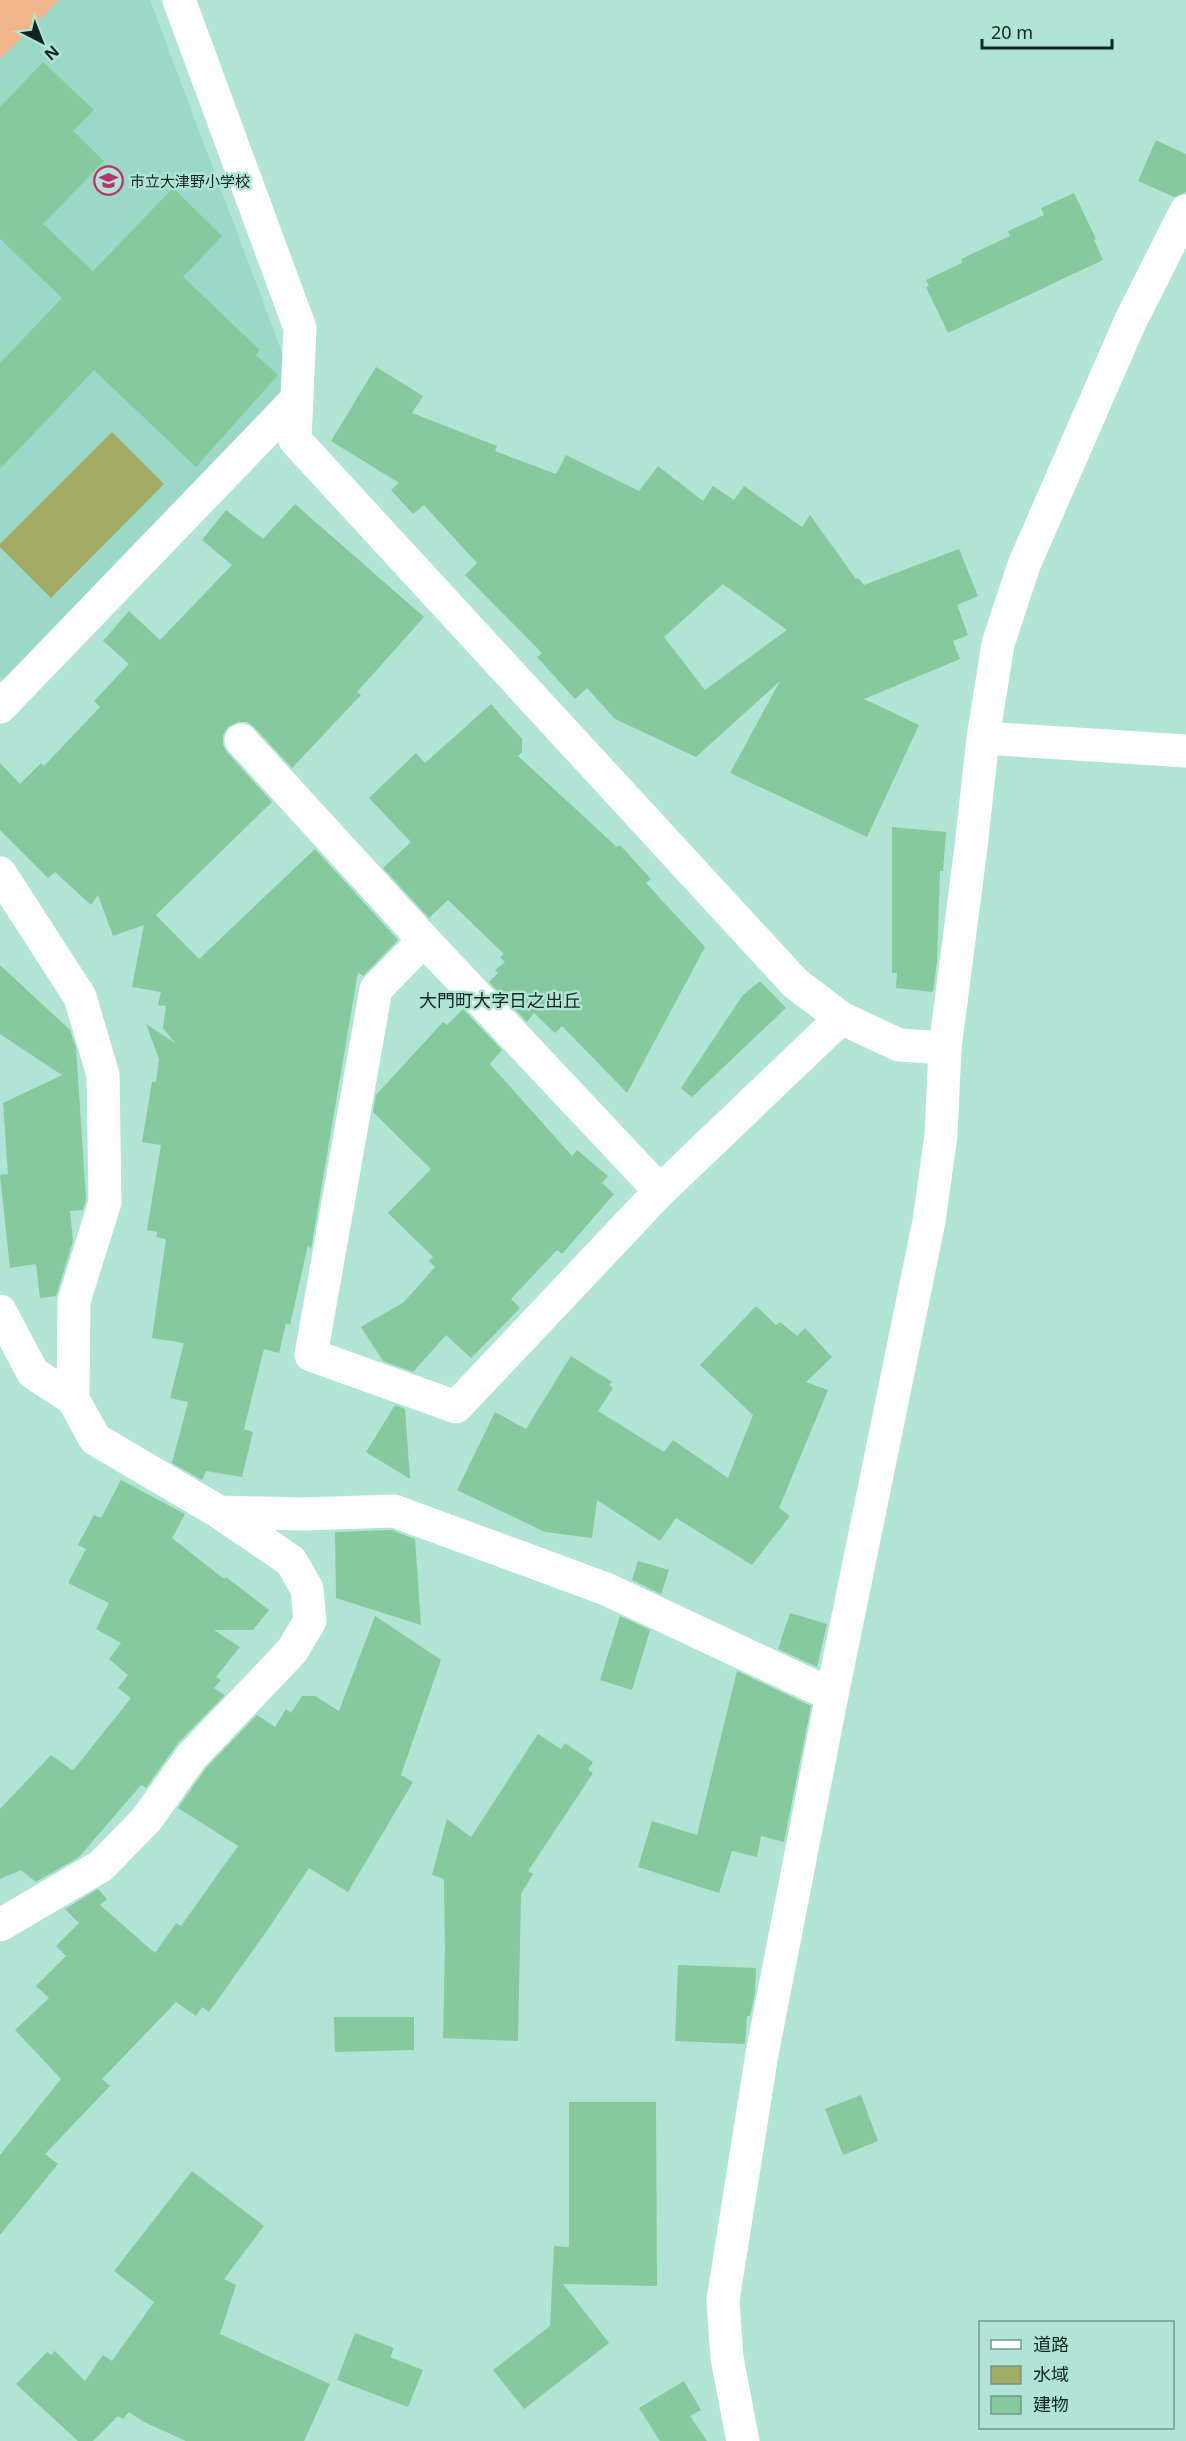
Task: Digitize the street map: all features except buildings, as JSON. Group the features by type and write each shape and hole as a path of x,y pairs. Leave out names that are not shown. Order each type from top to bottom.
{"street":[{"path":"179,0 300,328 295,440 795,983 841,1018 899,1045 945,1048"},
{"path":"743,2441 727,2358 723,2301 762,2054 832,1695 929,1221 941,1135 945,1048 983,738 998,644 1024,565 1130,322 1186,211"},
{"path":"0,707 297,399"},
{"path":"983,738 1186,751"},
{"path":"241,740 424,940 660,1191"},
{"path":"0,873 80,997 103,1076 105,1202 74,1301 73,1399"},
{"path":"424,940 376,989 311,1355 456,1407 660,1191 841,1018"},
{"path":"0,1311 33,1373 73,1399 95,1439 219,1512 291,1561 307,1589 310,1621 292,1652 192,1756 146,1820 101,1866 0,1925"},
{"path":"219,1512 303,1514 394,1511 606,1589 832,1695"}],"shaded area":[{"name":"市立大津野小学校","path":"0,0 150,0 286,363 284,388 6,682 0,677"},
{"path":"0,0 59,0 0,59"}],"water":[{"path":"112,432 164,484 51,598 0,547 0,544"}],"place":[{"name":"市立大津野小学校","path":"109,181"}],"district":[{"name":"大門町大字日之出丘","path":"500,1000"}]}
